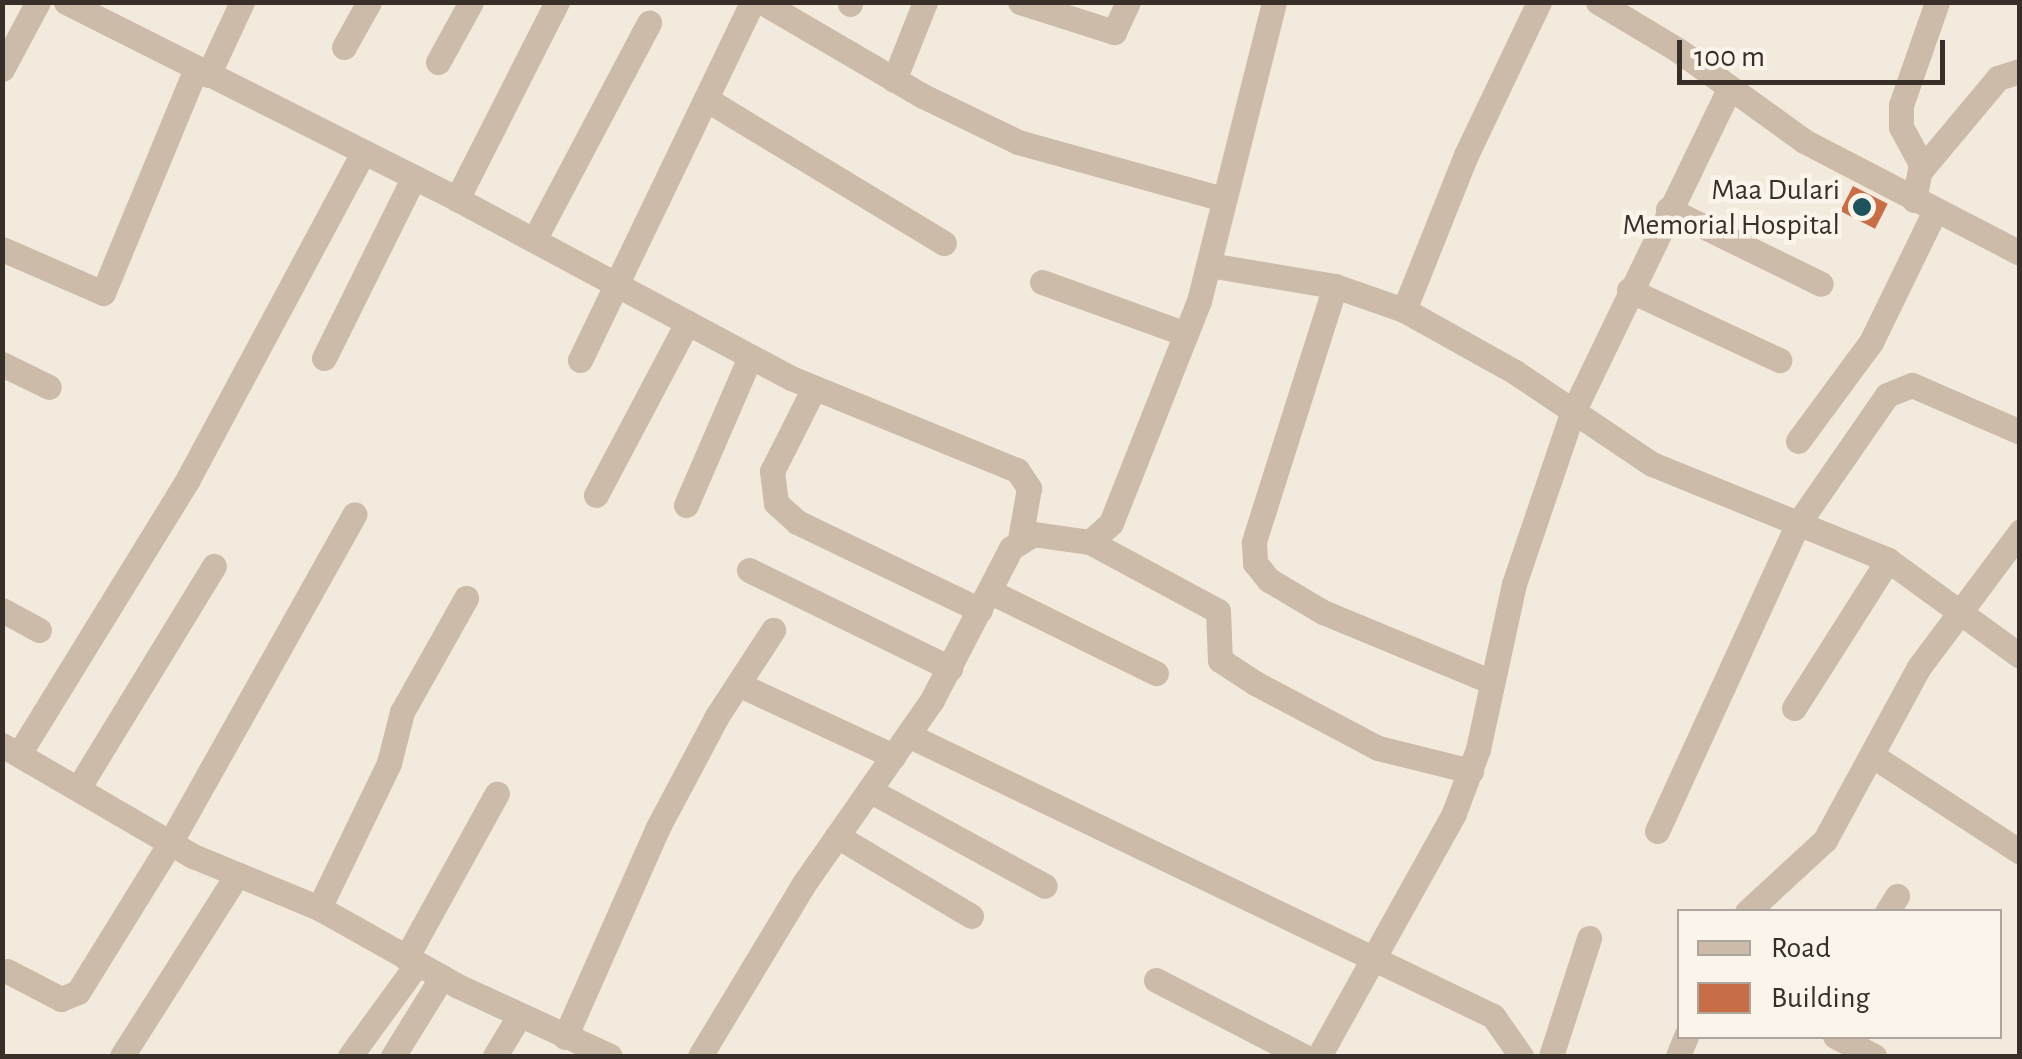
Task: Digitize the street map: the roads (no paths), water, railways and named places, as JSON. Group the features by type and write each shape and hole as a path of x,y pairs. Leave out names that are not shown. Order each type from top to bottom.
{"street":[{"path":"2,69 38,2"},
{"path":"66,2 458,198 814,388 1017,470 1030,488 1020,539 950,668 837,836 700,1056"},
{"path":"2,248 104,292 202,72 242,2"},
{"path":"344,47 369,2"},
{"path":"438,62 470,2"},
{"path":"458,198 557,2"},
{"path":"580,360 752,2"},
{"path":"762,2 894,80 1048,153 1223,199"},
{"path":"894,80 925,2"},
{"path":"1020,2 1114,32 1128,2"},
{"path":"1090,542 1101,536 1120,504 1210,265 1274,2"},
{"path":"1404,310 1466,154 1539,2"},
{"path":"1598,2 1678,50 1728,91 1925,205 2020,253"},
{"path":"1798,441 1870,342 1925,205 1922,170 1900,118 1937,2"},
{"path":"534,240 649,23"},
{"path":"1922,170 1998,78 2020,71"},
{"path":"1319,1056 1376,960 1471,771 1514,584 1572,414 1728,91"},
{"path":"706,100 944,243"},
{"path":"363,152 188,479 11,750 170,843 319,908 442,977 610,1056"},
{"path":"324,358 414,177"},
{"path":"1668,209 1821,284"},
{"path":"1210,265 1334,286 1404,310 1515,372 1572,414 1684,480 1888,560 2020,656"},
{"path":"1042,282 1186,334"},
{"path":"1334,286 1254,542 1255,564 1269,580 1323,612 1492,682"},
{"path":"1629,290 1779,360"},
{"path":"596,495 687,322"},
{"path":"686,505 750,356"},
{"path":"2,364 49,387"},
{"path":"1656,831 1798,525 1894,388 1912,385 2020,432"},
{"path":"814,388 772,471 776,503 797,522 1156,673"},
{"path":"7,970 50,996 71,998 170,843 355,514"},
{"path":"1750,909 1825,840 1957,612 2020,532"},
{"path":"1020,539 1033,534 1090,542 1218,610 1220,660 1256,683 1378,748 1471,771"},
{"path":"1794,708 1888,560"},
{"path":"79,787 214,566"},
{"path":"750,570 950,668"},
{"path":"319,908 384,774 402,712 466,598"},
{"path":"2,610 38,630"},
{"path":"565,1037 657,829 773,630"},
{"path":"740,685 901,746 1376,960 1493,1016 1521,1056"},
{"path":"1873,756 2020,852"},
{"path":"869,790 1045,886"},
{"path":"350,1056 412,961 497,793"},
{"path":"837,836 970,916"},
{"path":"122,1056 236,875"},
{"path":"1551,1056 1589,938"},
{"path":"393,1056 442,977"},
{"path":"1156,980 1304,1056"},
{"path":"495,1056 519,1016"},
{"path":"1840,1039 1867,1055"}],"place":[{"name":"Maa Dulari Memorial Hospital","path":"1862,207"}]}
